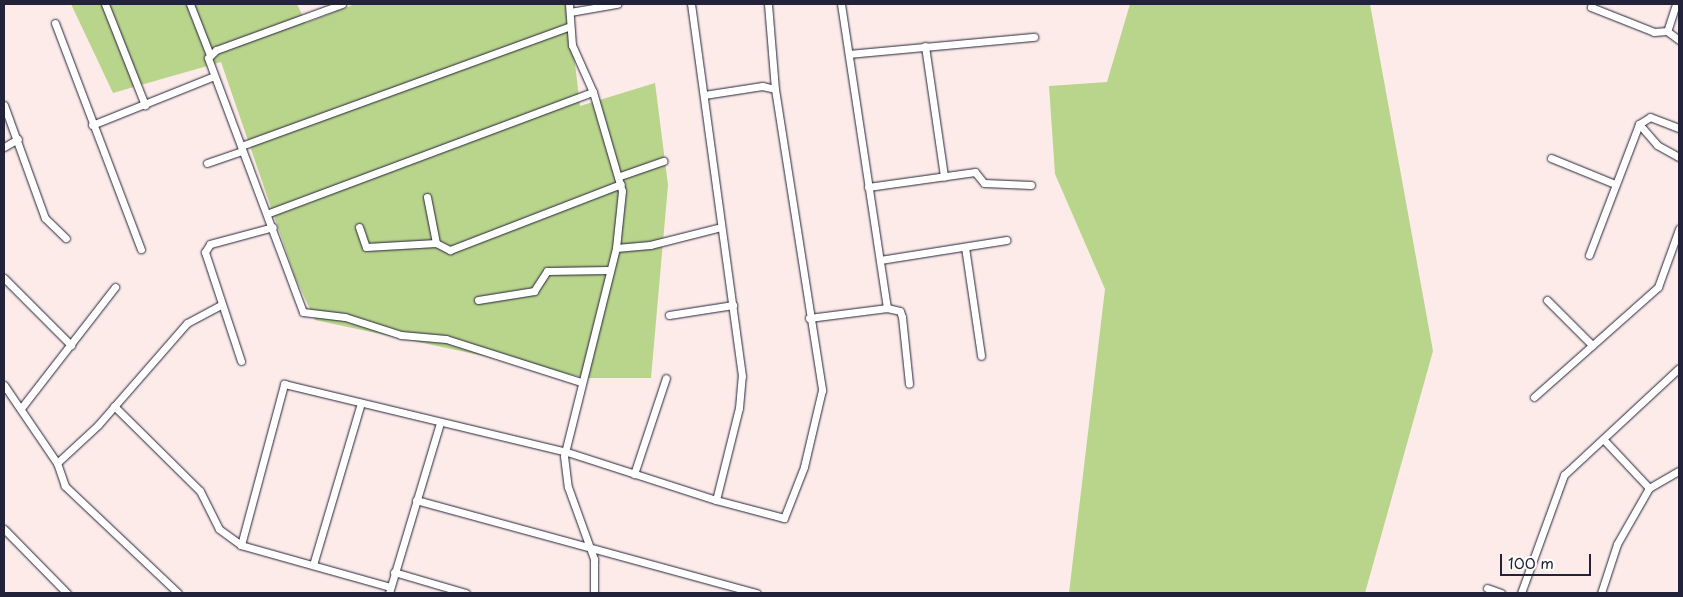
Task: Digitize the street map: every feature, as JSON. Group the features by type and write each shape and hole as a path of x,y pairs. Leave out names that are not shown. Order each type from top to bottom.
{"street":[{"path":"105,4 144,105"},
{"path":"190,4 210,55 212,77 269,213 304,313 446,339 581,382"},
{"path":"210,55 342,4"},
{"path":"570,4 570,26 575,55 593,92 620,180 616,248 564,451 568,487 592,549 594,593"},
{"path":"570,12 617,4"},
{"path":"691,4 742,376 737,417 716,500"},
{"path":"241,546 284,384 440,423 564,451 716,500 781,519 786,516 821,410 820,372 809,318 775,89 768,4"},
{"path":"842,4 868,187 888,308"},
{"path":"1592,4 1591,7 1654,32 1667,31 1679,40"},
{"path":"1667,31 1676,4"},
{"path":"55,23 92,125 141,249"},
{"path":"208,163 242,148 570,26"},
{"path":"849,54 1034,36"},
{"path":"925,46 944,176"},
{"path":"92,125 212,77"},
{"path":"704,95 762,86 775,89"},
{"path":"269,213 593,92"},
{"path":"4,105 18,139 45,218 66,238"},
{"path":"1589,256 1614,184 1639,124 1650,117 1679,128"},
{"path":"1639,124 1658,145 1679,157"},
{"path":"4,147 18,139"},
{"path":"1551,158 1614,184"},
{"path":"359,227 366,247 436,243 450,250 663,161"},
{"path":"868,187 975,172 984,183 1031,185"},
{"path":"426,198 436,243"},
{"path":"241,361 205,259 207,248 273,227"},
{"path":"616,248 650,245 721,227"},
{"path":"1534,396 1658,287 1678,238 1679,229"},
{"path":"880,260 1006,240"},
{"path":"965,247 981,356"},
{"path":"478,300 534,291 547,271 609,270"},
{"path":"4,278 71,345"},
{"path":"22,407 115,287"},
{"path":"1547,300 1592,345"},
{"path":"669,315 732,305"},
{"path":"57,463 114,406 194,317 222,306"},
{"path":"809,318 888,308 900,311 909,384"},
{"path":"1521,593 1564,475 1586,451 1604,440 1679,368"},
{"path":"634,474 666,378"},
{"path":"4,385 22,407 57,463 65,486 178,593"},
{"path":"313,565 361,403"},
{"path":"114,406 200,492 220,529 241,546 313,565 390,590 440,423"},
{"path":"1604,440 1650,488"},
{"path":"1601,593 1617,544 1650,488 1679,471"},
{"path":"416,500 757,593"},
{"path":"4,529 67,593"},
{"path":"394,572 466,593"},
{"path":"1487,588 1501,593"}],"green space":[{"path":"71,4 297,4 306,23 355,4 568,4 580,106 655,83 668,185 651,378 587,378 315,320 295,277 221,62 113,93"},
{"path":"1130,4 1370,4 1433,351 1365,593 1069,593 1105,289 1055,174 1049,86 1107,82"}]}
